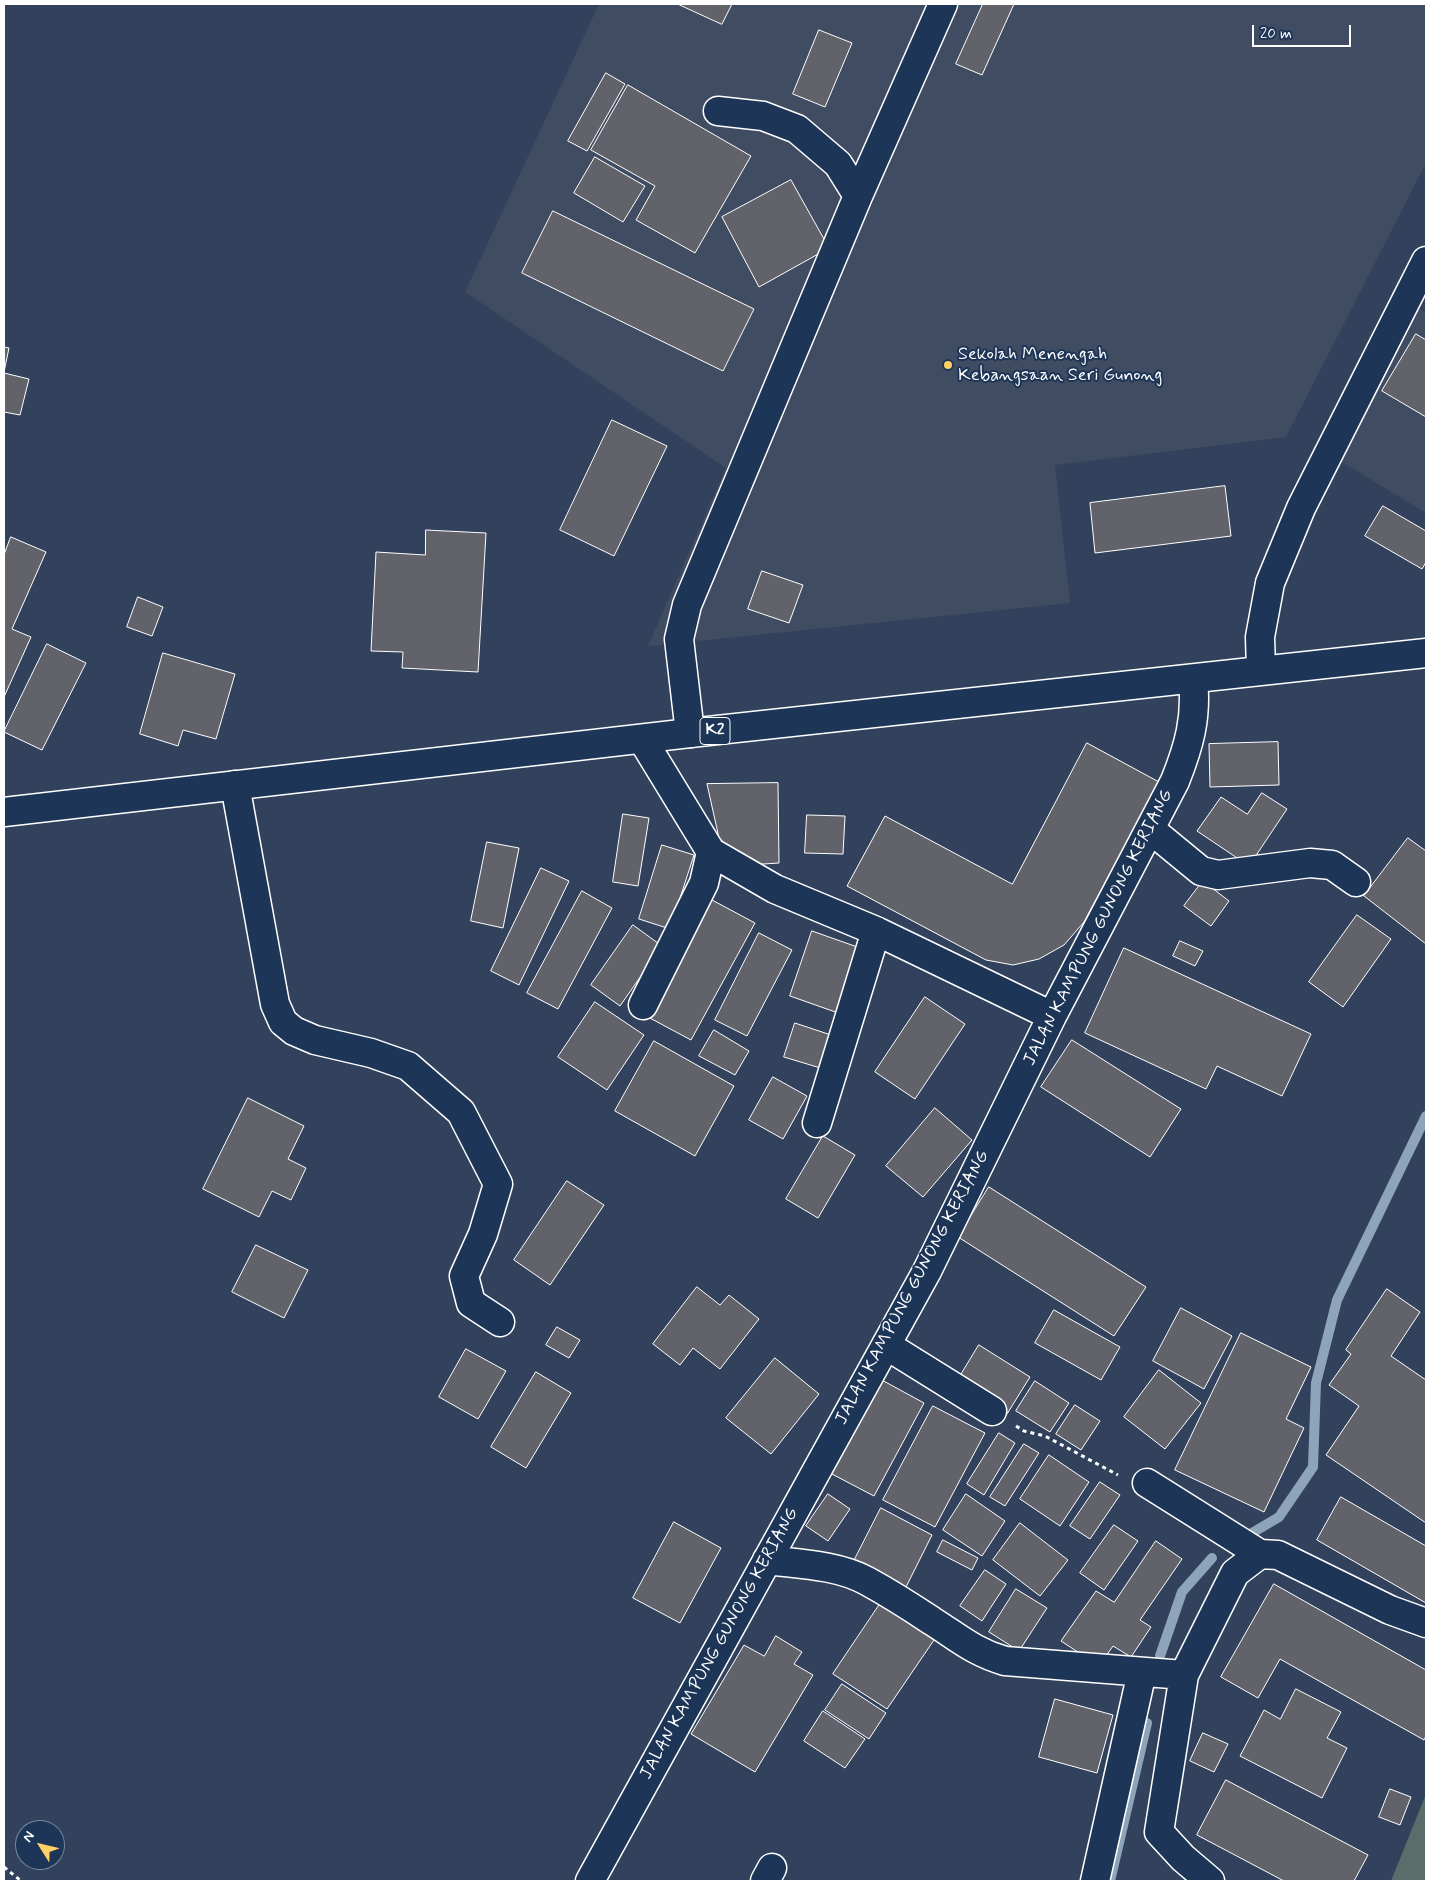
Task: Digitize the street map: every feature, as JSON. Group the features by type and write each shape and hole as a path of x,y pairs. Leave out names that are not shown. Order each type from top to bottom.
{"street":[{"path":"690,733 679,639 687,605 858,196 942,4"},
{"path":"718,111 763,116 797,129 838,164 858,196"},
{"path":"1262,670 1260,638 1270,583 1301,508 1426,261"},
{"name":"K2","path":"4,812 690,733 1146,683 1193,680 1262,670 1426,653"},
{"name":"JALAN KAMPUNG GUNONG KERIANG","path":"590,1881 927,1271 1052,1016 1175,781 1188,745 1195,702 1193,680"},
{"path":"642,740 711,852 775,889 876,931 1052,1016"},
{"path":"235,784 274,1004 283,1022 294,1031 316,1040 371,1053 408,1066 461,1112 498,1184 484,1234 464,1276 470,1304 500,1322"},
{"path":"1150,829 1201,871 1218,875 1310,863 1332,865 1356,882"},
{"path":"643,1005 704,883 711,852"},
{"path":"817,1123 876,931"},
{"path":"890,1338 992,1411"},
{"path":"1147,1483 1260,1554 1278,1555 1390,1610 1426,1623"},
{"path":"1210,1881 1183,1858 1159,1832 1184,1675 1235,1573 1260,1554"},
{"path":"767,1560 826,1568 865,1580 934,1622 967,1645 987,1656 1005,1661 1184,1675"},
{"path":"1095,1881 1142,1672"}],"path":[{"path":"992,1411 1024,1431 1045,1436 1113,1474 1147,1483"},
{"path":"4,1866 21,1881"}],"shaded area":[{"name":"Sekolah Menengah Kebangsaan Seri Gunong","path":"599,4 1426,4 1426,163 1286,437 1055,465 1070,603 648,646 726,468 465,292"},
{"path":"1417,307 1426,313 1426,513 1337,459"}],"green space":[{"path":"1426,1794 1426,1881 1391,1881"}],"building":[{"path":"678,4 732,4 722,24"},
{"path":"983,4 1014,4 982,75 956,64"},
{"path":"819,30 852,43 825,107 793,94"},
{"path":"606,73 625,84 587,151 568,141"},
{"path":"628,85 751,156 695,253 636,220 655,186 591,150"},
{"path":"595,157 645,186 623,222 574,193"},
{"path":"791,180 829,248 759,287 722,217"},
{"path":"553,211 754,309 723,371 522,273"},
{"path":"1416,334 1426,340 1426,417 1382,391"},
{"path":"4,347 9,348 4,372"},
{"path":"4,373 29,379 20,415 4,412"},
{"path":"612,420 667,446 614,556 560,530"},
{"path":"1225,486 1231,536 1095,553 1090,503"},
{"path":"1383,506 1426,531 1426,562 1422,569 1365,536"},
{"path":"426,530 486,533 478,672 402,668 403,652 371,651 376,552 425,555"},
{"path":"11,537 46,552 12,629 31,637 4,697 4,555"},
{"path":"762,571 803,585 789,623 748,609"},
{"path":"138,597 163,607 152,636 127,627"},
{"path":"47,644 86,663 42,750 4,732"},
{"path":"163,653 235,674 216,739 183,730 178,746 140,734"},
{"path":"1278,742 1279,785 1210,787 1209,744"},
{"path":"1087,743 1159,782 1084,922 1064,945 1039,959 1013,965 986,960 847,886 885,816 1012,884"},
{"path":"778,783 779,863 748,865 719,838 707,784"},
{"path":"1262,793 1287,809 1249,866 1197,831 1221,797 1247,814"},
{"path":"623,814 649,818 638,886 613,882"},
{"path":"807,815 845,816 843,854 805,853"},
{"path":"1408,838 1426,851 1426,944 1364,896"},
{"path":"487,842 519,848 503,928 471,921"},
{"path":"662,845 694,855 670,929 639,919"},
{"path":"541,868 569,881 519,985 491,971"},
{"path":"1203,881 1229,901 1211,926 1184,906"},
{"path":"582,891 612,908 558,1009 527,993"},
{"path":"712,900 755,923 691,1040 648,1017"},
{"path":"1357,915 1391,939 1343,1007 1309,982"},
{"path":"633,925 662,946 620,1006 591,985"},
{"path":"812,931 863,949 841,1014 790,996"},
{"path":"759,933 792,950 747,1036 715,1020"},
{"path":"1180,941 1203,951 1195,966 1173,956"},
{"path":"1124,948 1311,1034 1282,1096 1217,1066 1206,1089 1085,1033"},
{"path":"925,997 965,1024 915,1099 875,1072"},
{"path":"595,1002 644,1035 607,1090 558,1057"},
{"path":"795,1023 837,1037 827,1070 784,1057"},
{"path":"714,1030 749,1051 735,1075 699,1056"},
{"path":"1072,1040 1181,1109 1150,1157 1041,1087"},
{"path":"654,1041 734,1086 695,1156 615,1111"},
{"path":"773,1077 807,1096 783,1139 749,1120"},
{"path":"248,1098 304,1126 288,1159 306,1168 291,1200 272,1191 259,1217 203,1189"},
{"path":"935,1108 972,1140 923,1197 886,1166"},
{"path":"823,1136 855,1155 818,1218 786,1199"},
{"path":"567,1181 604,1205 550,1285 514,1260"},
{"path":"989,1187 1146,1287 1114,1336 958,1237"},
{"path":"256,1245 308,1270 284,1318 232,1292"},
{"path":"697,1287 720,1305 729,1295 759,1319 720,1369 693,1348 680,1365 653,1344"},
{"path":"1387,1289 1420,1312 1391,1356 1426,1380 1426,1523 1326,1455 1359,1406 1329,1385 1351,1354 1346,1350"},
{"path":"1181,1308 1232,1336 1204,1389 1153,1361"},
{"path":"1054,1310 1120,1347 1101,1380 1035,1343"},
{"path":"557,1327 580,1340 569,1358 546,1345"},
{"path":"1241,1333 1311,1367 1286,1419 1304,1428 1264,1512 1175,1470"},
{"path":"979,1345 1030,1377 1007,1414 956,1383"},
{"path":"466,1349 506,1371 478,1419 439,1397"},
{"path":"775,1358 819,1394 771,1454 726,1418"},
{"path":"1159,1370 1201,1403 1165,1449 1124,1417"},
{"path":"536,1372 571,1393 526,1468 491,1447"},
{"path":"880,1379 924,1403 874,1496 830,1473"},
{"path":"1035,1381 1069,1403 1050,1432 1016,1411"},
{"path":"1075,1405 1100,1421 1081,1450 1056,1434"},
{"path":"933,1406 985,1433 935,1527 883,1500"},
{"path":"999,1433 1015,1443 984,1495 967,1484"},
{"path":"1024,1444 1039,1453 1005,1506 990,1497"},
{"path":"1049,1455 1089,1482 1060,1526 1020,1499"},
{"path":"1100,1482 1120,1495 1090,1539 1070,1526"},
{"path":"828,1494 850,1509 828,1541 806,1526"},
{"path":"966,1494 1005,1521 982,1556 943,1530"},
{"path":"1341,1497 1426,1546 1426,1603 1317,1540"},
{"path":"881,1508 932,1535 906,1587 854,1561"},
{"path":"674,1522 721,1548 680,1623 633,1598"},
{"path":"1020,1523 1068,1560 1040,1596 993,1560"},
{"path":"1114,1525 1138,1541 1104,1590 1080,1573"},
{"path":"943,1540 978,1558 972,1570 937,1552"},
{"path":"1156,1541 1182,1559 1140,1620 1151,1627 1131,1657 1113,1646 1099,1666 1061,1641 1096,1591 1114,1602"},
{"path":"985,1570 1006,1584 982,1621 960,1606"},
{"path":"1274,1584 1426,1670 1426,1736 1424,1740 1280,1659 1258,1698 1221,1677"},
{"path":"1016,1589 1047,1608 1019,1651 989,1632"},
{"path":"880,1604 934,1640 887,1709 833,1674"},
{"path":"776,1636 802,1652 794,1664 813,1675 755,1772 691,1734 744,1645 764,1656"},
{"path":"842,1684 886,1713 869,1739 825,1710"},
{"path":"1296,1689 1341,1712 1327,1738 1347,1748 1322,1798 1240,1756 1264,1710 1280,1719"},
{"path":"1055,1699 1113,1715 1097,1773 1039,1757"},
{"path":"823,1711 865,1739 845,1768 804,1741"},
{"path":"1203,1733 1228,1744 1214,1772 1190,1761"},
{"path":"1226,1780 1368,1855 1354,1881 1284,1881 1197,1835"},
{"path":"1390,1789 1411,1797 1400,1825 1379,1817"}],"waterway":[{"path":"1252,1533 1279,1517 1313,1467 1316,1383 1337,1300 1426,1116"},
{"path":"1160,1656 1182,1592 1212,1558"},
{"path":"1110,1881 1147,1723"}],"place":[{"name":"Sekolah Menengah Kebangsaan Seri Gunong","path":"948,365"}]}
